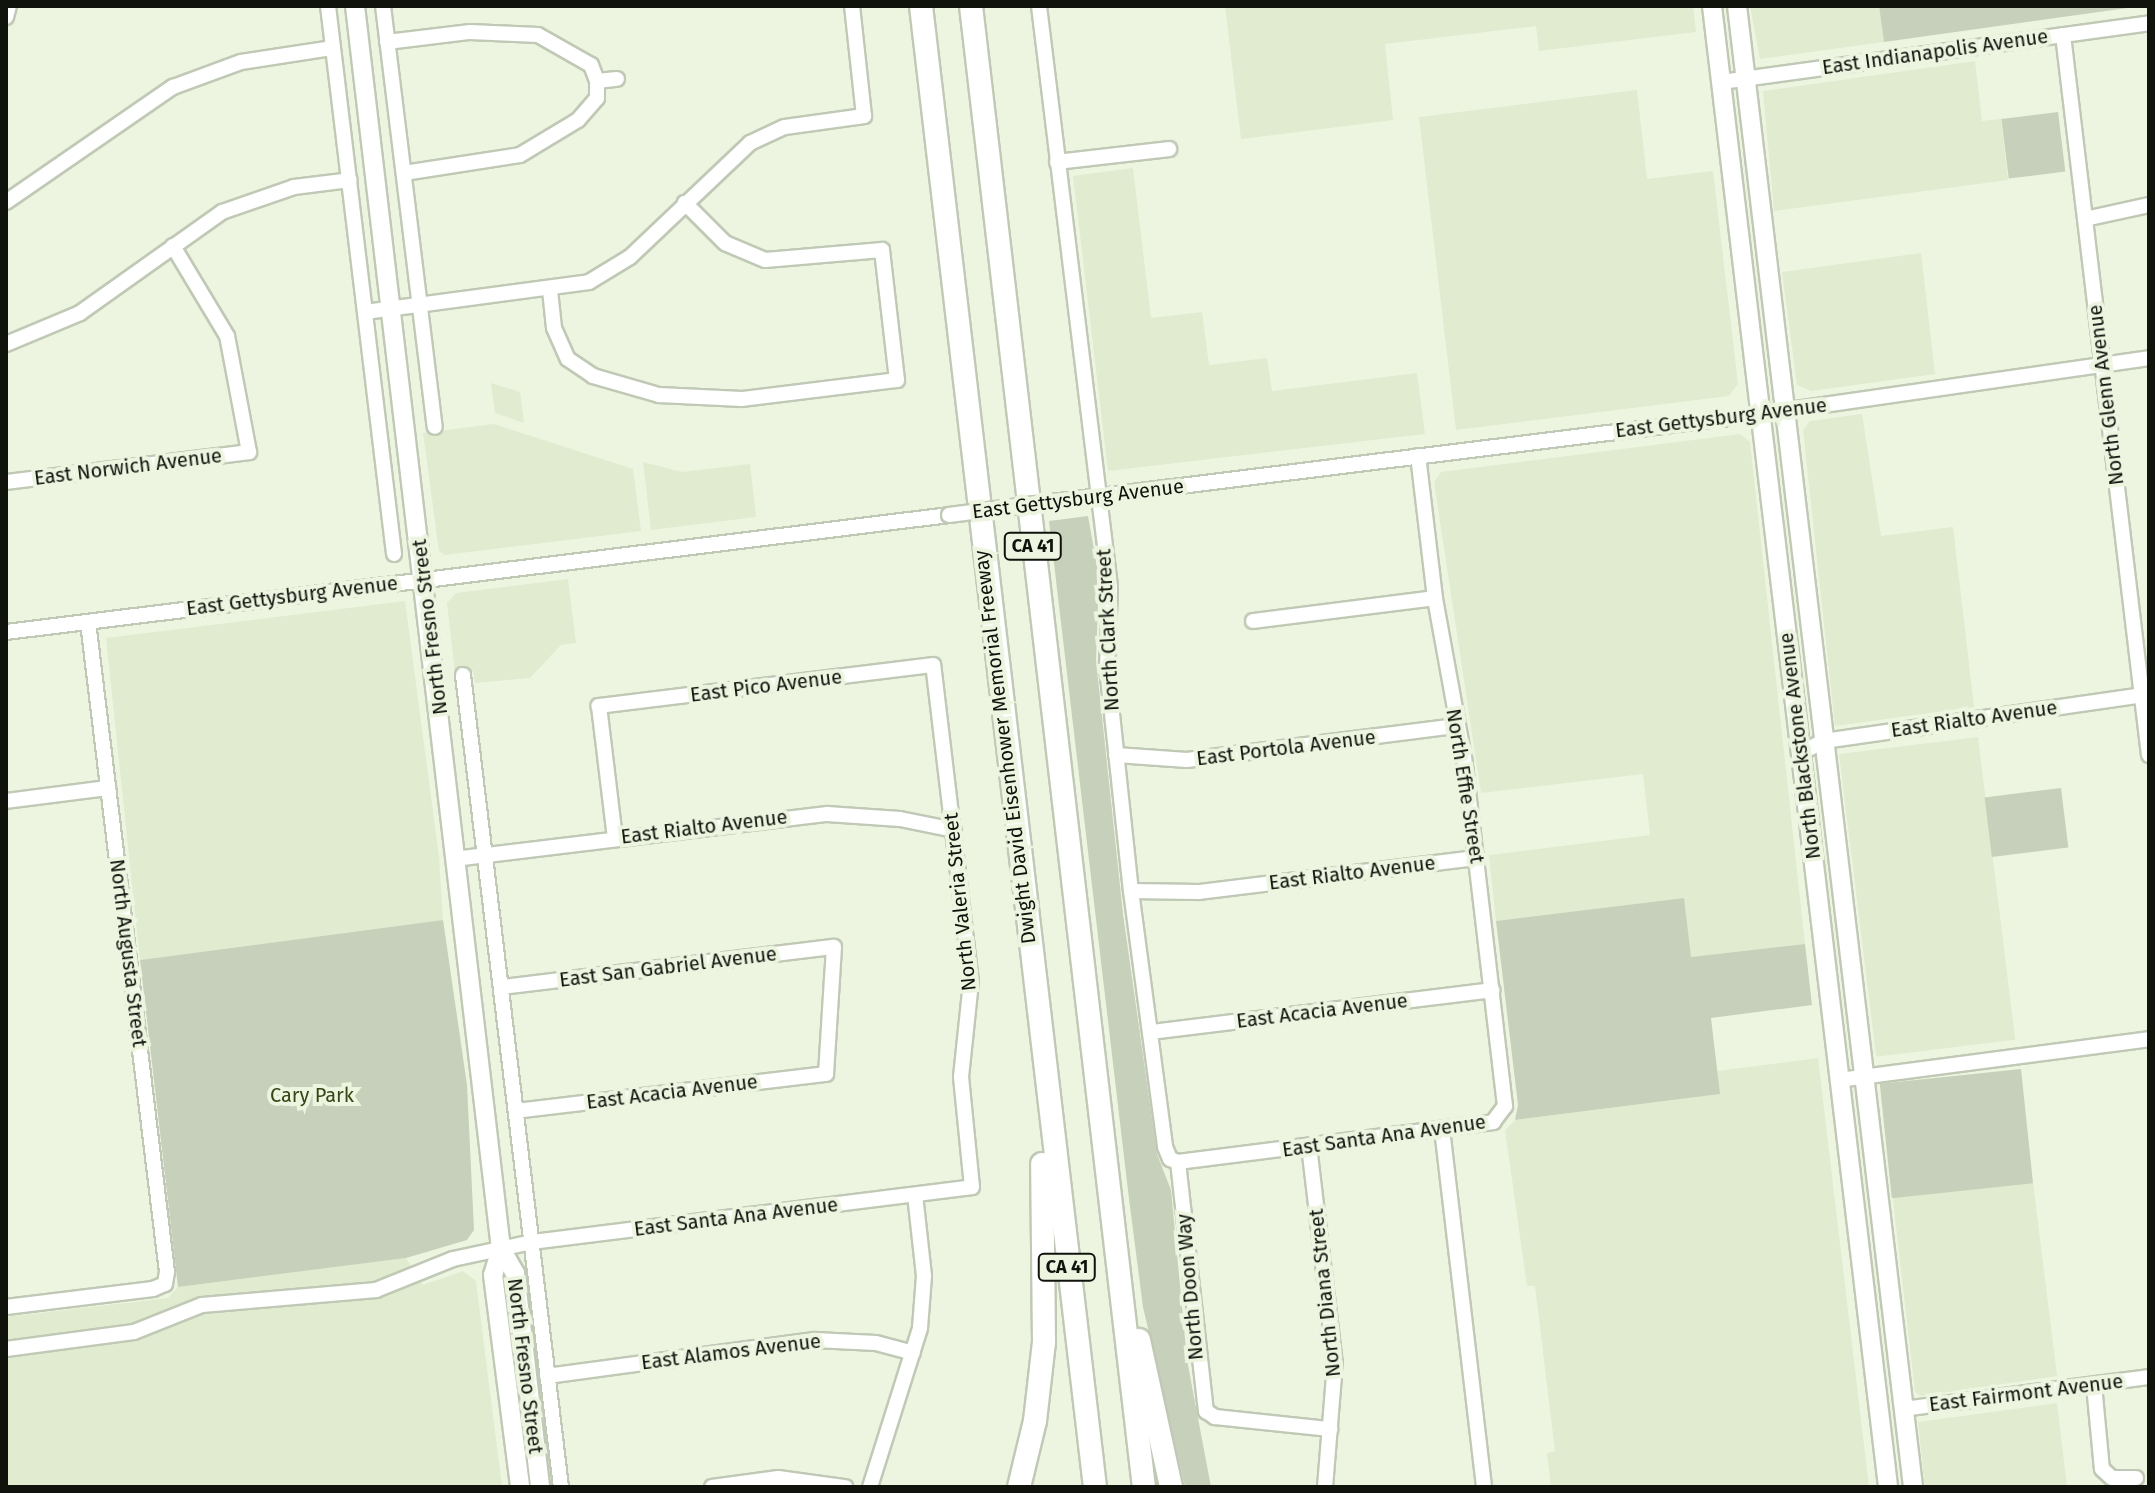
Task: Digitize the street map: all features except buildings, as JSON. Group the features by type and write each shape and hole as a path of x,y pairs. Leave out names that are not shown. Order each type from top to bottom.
{"highway":[{"name":"Dwight David Eisenhower Memorial Freeway","path":"921,6 1040,1047 1095,1487"},
{"name":"CA 41","path":"971,6 1094,1086 1144,1487"},
{"path":"1019,1487 1035,1421 1044,1342 1040,1047"},
{"path":"1094,1086 1171,1487"}],"main road":[{"name":"North Fresno Street","path":"355,6 425,579 454,859 501,1249 515,1273 540,1487"},
{"name":"North Blackstone Avenue","path":"1712,6 1888,1487"},
{"name":"North Blackstone Avenue","path":"1737,6 1913,1487"},
{"name":"North Fresno Street","path":"501,1249 493,1275 520,1487"},
{"path":"1868,1319 1880,1331 1889,1397 1903,1409"},
{"path":"1879,1413 1894,1423 1901,1487"}],"street":[{"path":"6,17 9,6"},
{"name":"North Fresno Street","path":"328,6 394,554"},
{"path":"383,6 435,427"},
{"path":"365,312 550,290 612,272 731,157 767,133 864,116 852,6"},
{"name":"North Clark Street","path":"1039,6 1110,587 1107,667 1131,891 1151,1032 1174,1160"},
{"name":"East Indianapolis Avenue","path":"1721,82 2149,23"},
{"path":"387,42 470,32 538,35 591,65 597,81 597,98 578,120 520,155 404,173"},
{"name":"North Glenn Avenue","path":"2063,35 2145,695 2149,755"},
{"path":"6,202 173,87 241,62 333,48"},
{"path":"597,81 617,79"},
{"path":"1057,162 1169,149"},
{"path":"6,344 80,313 222,212 256,198 350,180"},
{"path":"550,290 554,328 568,359 593,376 659,395 742,399 897,380 882,250 765,260 725,243 685,203"},
{"path":"2085,219 2149,205"},
{"name":"East Norwich Avenue","path":"6,482 249,452 227,336 173,246"},
{"name":"East Gettysburg Avenue","path":"6,632 1761,414 2149,358"},
{"name":"North Effie Street","path":"1418,456 1435,598 1477,858 1505,1106 1501,1116"},
{"path":"1253,621 1435,598"},
{"name":"North Augusta Street","path":"6,1307 153,1289 165,1284 88,622"},
{"name":"East Pico Avenue","path":"615,838 599,706 933,665"},
{"name":"North Valeria Street","path":"933,665 971,982 961,1077 972,1187"},
{"path":"463,675 561,1487"},
{"name":"East Rialto Avenue","path":"1801,753 1824,741 2145,695"},
{"name":"East Portola Avenue","path":"1116,755 1187,760 1457,726"},
{"path":"6,801 108,788"},
{"name":"East Rialto Avenue","path":"454,859 827,814 900,819 954,830"},
{"name":"East Rialto Avenue","path":"1131,891 1199,892 1477,858"},
{"name":"East San Gabriel Avenue","path":"502,987 834,947 826,1074"},
{"name":"East Acacia Avenue","path":"1151,1032 1492,990"},
{"path":"1839,1080 2149,1039"},
{"name":"East Acacia Avenue","path":"517,1111 826,1074"},
{"name":"East Santa Ana Avenue","path":"1174,1160 1442,1129 1501,1116"},
{"path":"1442,1129 1484,1487"},
{"name":"North Diana Street","path":"1309,1146 1335,1363 1325,1487"},
{"name":"North Doon Way","path":"1174,1160 1198,1327 1196,1360 1206,1411 1215,1417 1330,1429"},
{"name":"East Santa Ana Avenue","path":"6,1349 134,1332 202,1305 376,1290 453,1259 532,1242 972,1187"},
{"path":"870,1487 913,1353 924,1300 915,1195"},
{"name":"East Alamos Avenue","path":"547,1376 815,1340 876,1343 913,1353"},
{"name":"East Fairmont Avenue","path":"1903,1409 2149,1377"},
{"path":"2094,1385 2102,1469 2112,1478 2136,1478"},
{"path":"712,1487 778,1478 845,1487"}],"shaded area":[{"path":"1225,6 1693,6 1696,32 1539,51 1536,26 1385,44 1393,120 1241,139"},
{"path":"1750,6 1879,6 1884,42 1760,59"},
{"path":"1975,61 1982,121 2001,119 2008,180 1774,211 1763,91"},
{"path":"1637,90 1647,179 1713,171 1738,384 1729,396 1456,430 1419,117"},
{"path":"1133,168 1151,318 1202,312 1209,365 1267,358 1272,391 1417,373 1425,434 1108,471 1073,176"},
{"path":"1921,253 1935,374 1811,391 1797,385 1782,272"},
{"path":"491,383 520,392 524,423 495,413"},
{"path":"1862,414 1881,536 1953,527 1974,707 1835,726 1803,430 1810,421"},
{"path":"494,424 633,469 641,531 445,555 439,551 423,433"},
{"path":"1740,434 1750,442 1805,944 1691,957 1683,898 1496,921 1489,855 1650,835 1643,774 1481,793 1434,482 1441,472"},
{"path":"643,462 682,472 750,464 756,517 651,530"},
{"path":"568,579 576,643 561,645 530,678 475,683 473,671 455,673 447,603 456,593"},
{"path":"405,601 439,857 443,920 140,960 106,638"},
{"path":"1978,737 2015,1040 1876,1057 1839,754"},
{"path":"1818,1058 1869,1487 1551,1487 1547,1453 1555,1451 1535,1286 1527,1286 1505,1130 1515,1120 1719,1094 1717,1071"},
{"path":"2033,1183 2057,1376 1921,1396 1915,1392 1892,1191"},
{"path":"406,1258 423,1285 463,1271 476,1281 502,1487 6,1487 6,1317 168,1298 178,1287"},
{"path":"2057,1403 2067,1487 1925,1487 1918,1422"}],"green space":[{"path":"1879,6 2142,6 1884,42"},
{"path":"2058,112 2065,172 2009,178 2001,119"},
{"path":"1088,516 1099,578 1096,660 1123,914 1157,1154 1171,1190 1187,1360 1211,1487 1185,1487 1143,1307 1129,1199 1049,521"},
{"path":"2061,788 2068,848 1992,857 1985,797"},
{"path":"1684,898 1691,957 1805,944 1812,1005 1711,1018 1720,1094 1515,1120 1518,1105 1496,921"},
{"name":"Cary Park","path":"443,920 467,1085 474,1230 467,1240 406,1258 178,1287 140,960"},
{"path":"2021,1069 2033,1183 1892,1198 1880,1084"}]}
